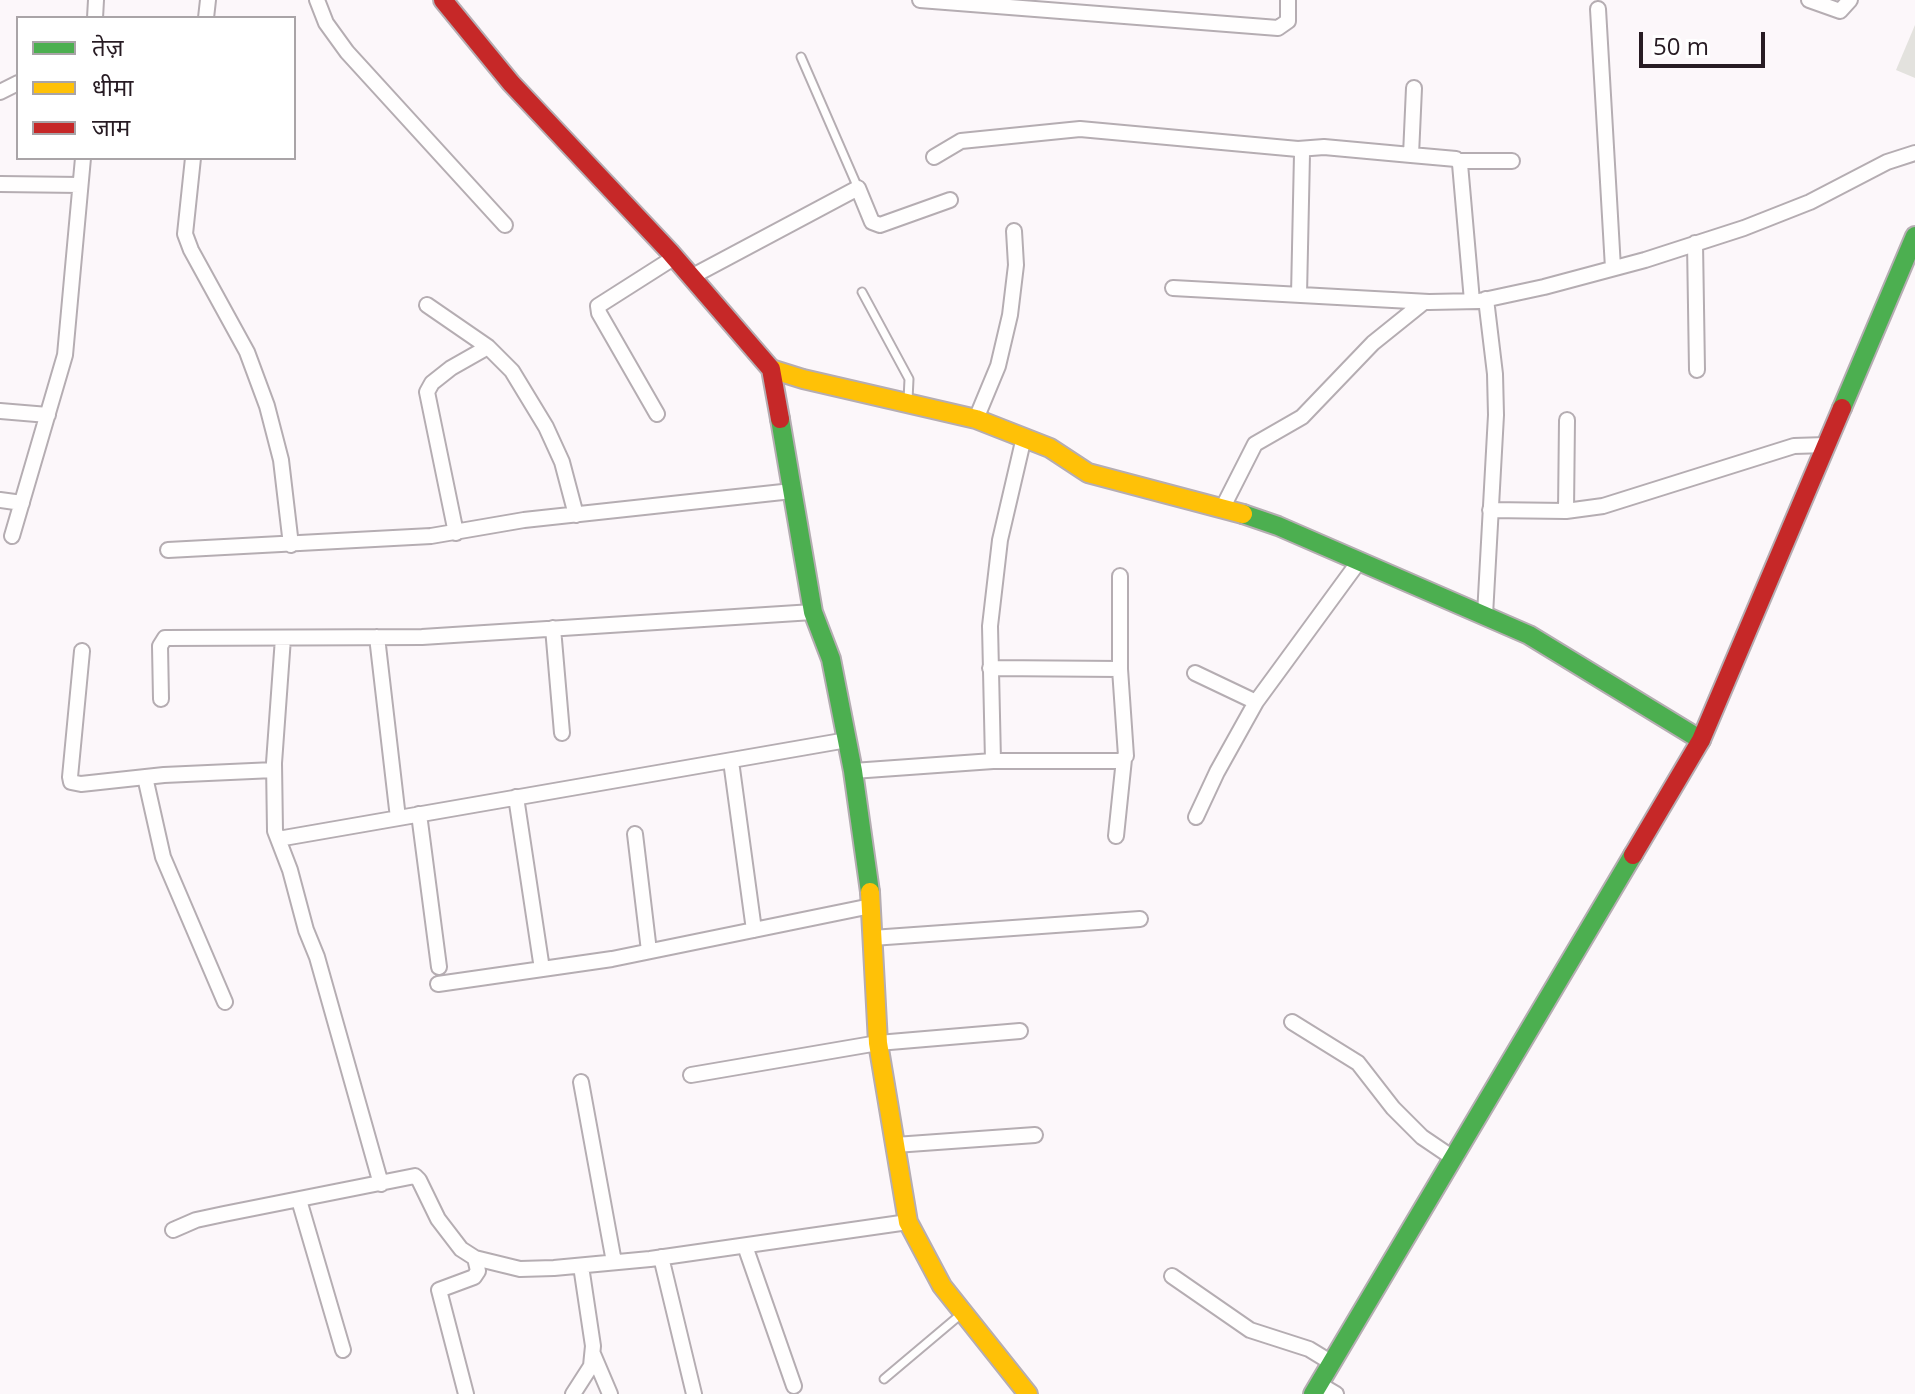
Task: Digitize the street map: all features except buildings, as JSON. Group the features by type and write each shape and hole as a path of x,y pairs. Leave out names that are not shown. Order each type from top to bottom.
{"street":[{"path":"317,0 326,23 351,58 505,225"},
{"path":"443,0 511,83 675,257 771,369 813,612 831,659 853,771 871,906 878,1043 908,1222 942,1286 1028,1394"},
{"path":"920,0 1278,28 1288,21 1288,0"},
{"path":"1809,0 1840,11 1850,0"},
{"path":"1598,9 1613,268"},
{"path":"1411,155 1414,88"},
{"path":"934,157 961,141 1080,129 1298,149 1324,147 1459,161 1512,161"},
{"path":"1298,149 1302,154 1299,295"},
{"path":"1173,288 1424,302 1479,300 1613,268 1695,243 1810,202 1887,162 1915,153"},
{"path":"12,536 66,350 83,160"},
{"path":"193,160 185,234 247,352 267,406 281,460 291,545"},
{"path":"1459,161 1479,300 1495,374 1496,415 1485,615"},
{"path":"0,184 80,185"},
{"path":"691,277 858,188 872,222 880,225 950,200"},
{"path":"976,419 998,366 1010,315 1016,265 1014,231"},
{"path":"1323,1391 1332,1363 1701,740 1915,236"},
{"path":"1695,243 1697,370"},
{"path":"657,414 599,313 598,306 675,257"},
{"path":"1223,507 1255,444 1302,417 1373,343 1424,302"},
{"path":"427,305 488,347 512,371 546,427 562,462 576,515"},
{"path":"456,533 427,392 432,383 451,368 488,347"},
{"path":"771,369 976,419 1050,448 1088,473 1223,507 1278,526 1529,635 1701,740"},
{"path":"0,411 48,415"},
{"path":"1566,511 1567,420"},
{"path":"993,761 990,626 1000,540 1024,437"},
{"path":"1490,510 1566,511 1603,506 1794,446 1826,445"},
{"path":"168,550 456,533 524,520 792,491"},
{"path":"0,500 22,503"},
{"path":"1196,817 1256,702 1360,560"},
{"path":"1116,836 1124,759 1120,576"},
{"path":"161,699 160,646 165,638 422,637 813,612"},
{"path":"553,628 562,733"},
{"path":"377,637 398,818"},
{"path":"283,638 274,770 275,831 317,957 381,1184"},
{"path":"82,651 71,782 81,784 274,770"},
{"path":"990,668 1120,669"},
{"path":"1195,673 1256,702"},
{"path":"278,839 847,740"},
{"path":"853,771 993,761 1112,762 1124,759"},
{"path":"731,761 754,930"},
{"path":"145,777 163,857 225,1002"},
{"path":"516,797 542,969"},
{"path":"419,814 439,967"},
{"path":"635,834 649,951"},
{"path":"438,984 649,951 871,906"},
{"path":"872,938 1140,919"},
{"path":"1292,1022 1358,1063 1393,1108 1422,1137 1453,1158"},
{"path":"691,1075 878,1043 1020,1031"},
{"path":"581,1082 614,1262"},
{"path":"895,1145 1035,1135"},
{"path":"173,1230 196,1220 415,1176 461,1249 475,1258 520,1269 661,1257 908,1222"},
{"path":"299,1200 343,1350"},
{"path":"745,1246 794,1386"},
{"path":"661,1257 694,1394"},
{"path":"466,1394 439,1290 474,1277 478,1271 475,1258"},
{"path":"573,1394 591,1366 592,1352 591,1323 581,1266"},
{"path":"1172,1276 1250,1330 1301,1346 1332,1363"},
{"path":"592,1352 610,1394"}],"lane":[{"path":"801,57 858,188"},
{"path":"862,292 909,379 908,402"},
{"path":"884,1379 962,1313"}],"traffic: fast":[{"path":"1842,408 1915,236"},
{"path":"780,419 813,612 831,659 853,771 870,892"},
{"path":"1243,514 1278,526 1529,635 1701,740"},
{"path":"1313,1394 1633,855"}],"traffic: slow":[{"path":"771,369 976,419 1050,448 1088,473 1243,514"},
{"path":"870,892 878,1043 908,1222 942,1286 1028,1394"}],"traffic: jam":[{"path":"443,0 511,83 670,252 771,369 780,419"},
{"path":"1633,855 1701,740 1842,408"}]}
